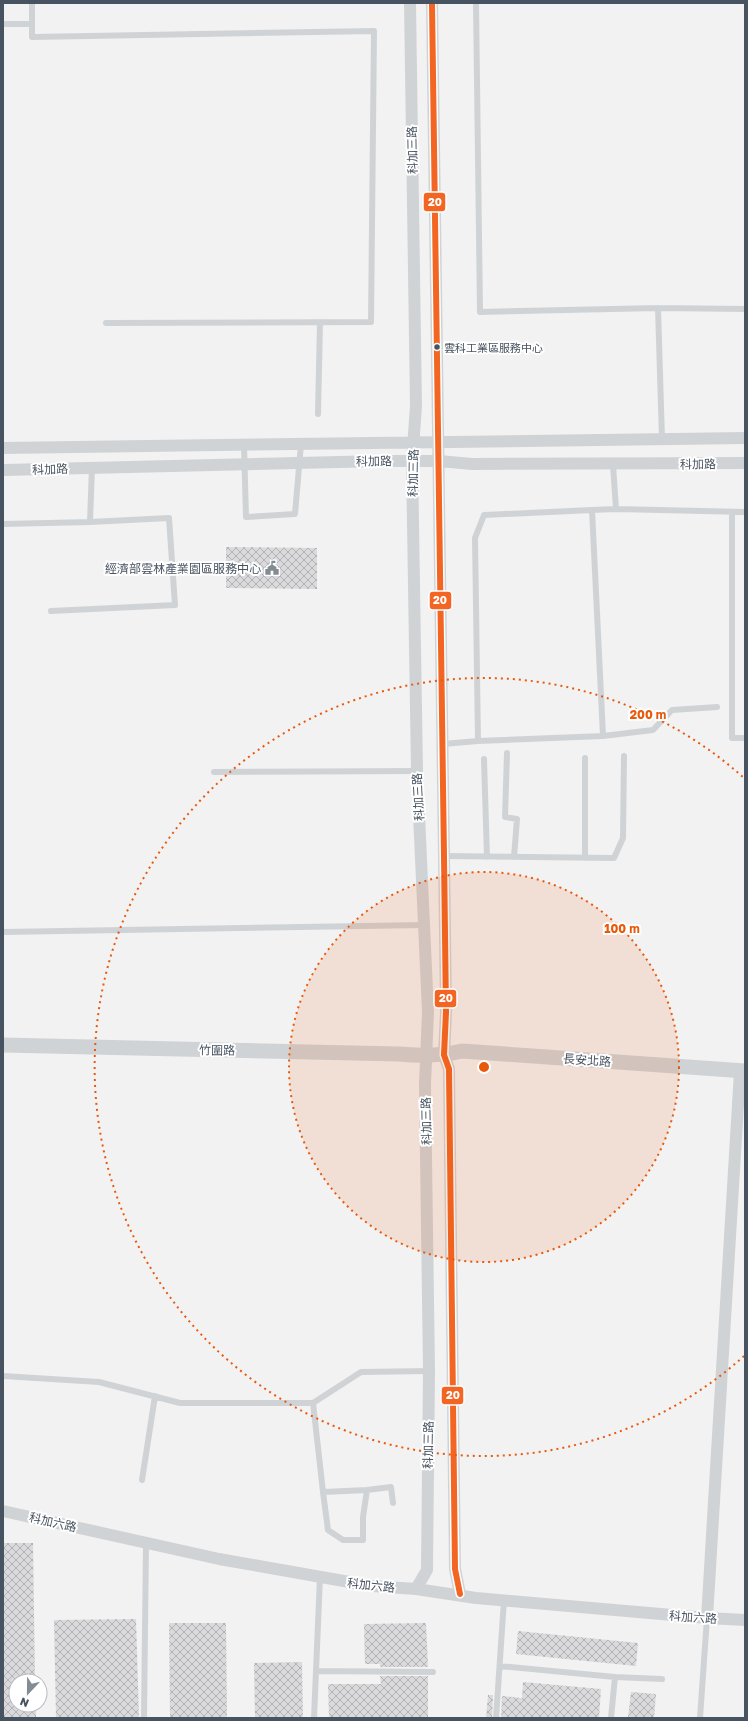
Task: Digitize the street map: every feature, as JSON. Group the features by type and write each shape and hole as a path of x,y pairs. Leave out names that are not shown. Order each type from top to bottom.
{"street":[{"name":"科加三路","path":"410,3 416,406 412,461 417,772 428,1012 433,1055 427,1570 416,1588"},
{"name":"科加三路","path":"432,3 440,461 446,1012 433,1055"},
{"name":"科加路","path":"3,448 414,441 662,440 745,438"},
{"name":"科加路","path":"3,470 412,461 440,461 472,464 613,465 745,463"},
{"name":"竹圍路","path":"3,1045 433,1055"},
{"name":"長安北路","path":"433,1055 462,1051 743,1071"},
{"name":"科加三路","path":"433,1055 449,1069 455,1569 460,1594"},
{"path":"707,1618 743,1071"},
{"name":"科加六路","path":"3,1511 219,1559 372,1586 416,1588 504,1600 745,1620"}],"lane":[{"path":"32,3 32,37 374,30 371,322 106,323"},
{"path":"476,3 480,312 658,308 745,309"},
{"path":"3,24 32,24"},
{"path":"658,308 662,440"},
{"path":"318,414 320,322"},
{"path":"244,445 246,518 295,514 301,444"},
{"path":"613,465 616,509"},
{"path":"90,522 92,467"},
{"path":"478,741 475,538 484,515 616,509 745,512"},
{"path":"592,510 602,736"},
{"path":"732,512 732,738 745,738"},
{"path":"3,524 170,518 175,606 51,611"},
{"path":"443,744 478,741 602,736 653,730 672,710 717,707"},
{"path":"507,753 505,817 517,819 514,857"},
{"path":"444,856 614,858 623,838 624,756"},
{"path":"585,758 585,858"},
{"path":"484,759 487,857"},
{"path":"214,772 417,772"},
{"path":"3,932 424,925"},
{"path":"3,1376 99,1382 180,1402 314,1403 361,1372 429,1371"},
{"path":"142,1480 155,1396"},
{"path":"314,1403 328,1530 343,1540 363,1540 362,1518 366,1490"},
{"path":"323,1492 366,1490 391,1486 393,1503"},
{"path":"144,1718 146,1543"},
{"path":"314,1718 320,1578"},
{"path":"496,1718 504,1600"},
{"path":"700,1718 707,1618"},
{"path":"500,1666 615,1677 662,1679"},
{"path":"316,1671 433,1672"},
{"path":"611,1718 615,1677"}],"building":[{"name":"經濟部雲林產業園區服務中心","path":"226,547 317,548 317,589 226,588"},
{"path":"3,1543 33,1543 35,1673 8,1673 8,1713 36,1713 36,1718 3,1718"},
{"path":"136,1619 139,1718 56,1718 54,1620"},
{"path":"169,1623 226,1623 227,1718 170,1718"},
{"path":"426,1623 428,1667 380,1667 380,1664 365,1664 364,1624"},
{"path":"518,1631 638,1643 636,1666 516,1654"},
{"path":"302,1662 303,1718 255,1718 254,1663"},
{"path":"380,1676 428,1676 428,1718 329,1718 328,1684 381,1684"},
{"path":"523,1682 601,1689 599,1718 501,1718 502,1696 522,1698"},
{"path":"631,1692 656,1694 654,1718 628,1718"},
{"path":"488,1695 493,1695 492,1718 486,1718"}],"transit line":[{"name":"20","path":"432,3 446,1012 444,1055 449,1069 455,1569 460,1594"}],"place":[{"name":"雲科工業區服務中心","path":"437,347"},
{"name":"經濟部雲林產業園區服務中心","path":"272,568"}]}
